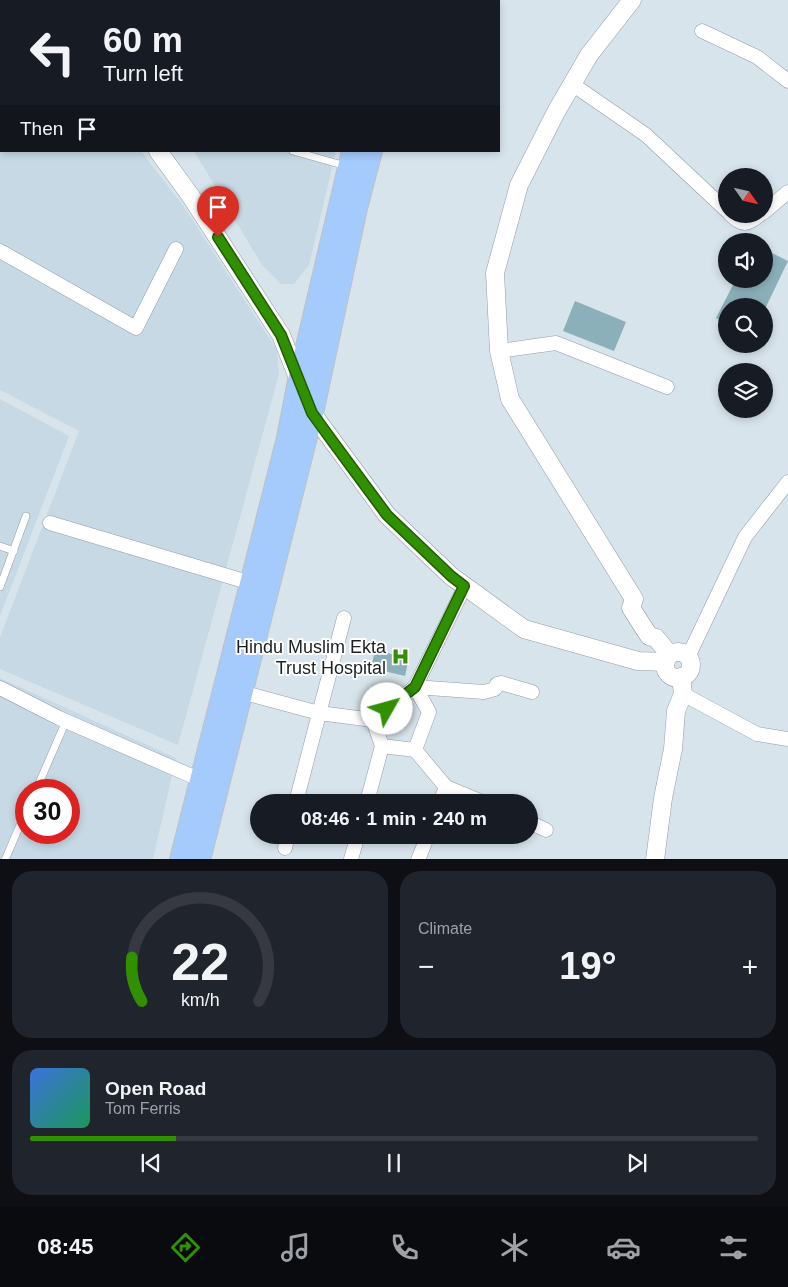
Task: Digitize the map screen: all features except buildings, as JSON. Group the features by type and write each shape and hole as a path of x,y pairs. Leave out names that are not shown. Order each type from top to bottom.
{"main road":[{"path":"199,859 312,413 356,208 371,152"},
{"path":"181,859 288,438 299,381 351,159"}],"street":[{"path":"632,0 588,55 518,185 495,272 500,351 510,399 634,599 631,608 649,636 656,638 668,659 669,674 682,686 757,734 788,739"},
{"path":"702,32 757,57 788,80"},
{"path":"572,84 646,135 718,202"},
{"path":"159,152 195,202 281,335 312,413 387,515 451,576 524,628 638,661 668,659 677,652 688,657"},
{"path":"773,204 788,192"},
{"path":"0,251 136,328 176,249"},
{"path":"500,351 556,343 667,387"},
{"path":"655,859 663,798 673,749 676,711 682,686 690,669 688,657 745,537 788,482"},
{"path":"50,523 251,582"},
{"path":"242,692 319,713 373,720 415,687 464,586"},
{"path":"298,794 344,618"},
{"path":"415,687 484,692 501,683 532,692"},
{"path":"415,687 429,712 415,750"},
{"path":"0,688 66,721 201,780"},
{"path":"368,794 382,746 373,720"},
{"path":"382,746 415,750 446,787 463,794"},
{"path":"443,794 446,787"},
{"path":"538,826 546,830"},
{"path":"351,859 355,844"},
{"path":"418,859 424,844"}],"lane":[{"path":"300,152 351,159"},
{"path":"0,587 26,516"},
{"path":"0,546 14,552"},
{"path":"41,779 66,721"},
{"path":"5,859 15,837"}],"shaded area":[{"path":"0,152 142,152 184,207 277,350 279,374 178,745 0,669 0,637 79,431 0,390"},
{"path":"195,152 336,152 309,265 294,284 281,284 262,265"},
{"path":"0,399 69,436 0,616"},
{"path":"0,678 176,758 153,859 0,859"}],"place":[{"name":"Hindu Muslim Ekta Trust Hospital","path":"400,657"}],"route":[{"path":"218,237 281,335 312,413 387,515 464,586 415,687 387,709"}]}
